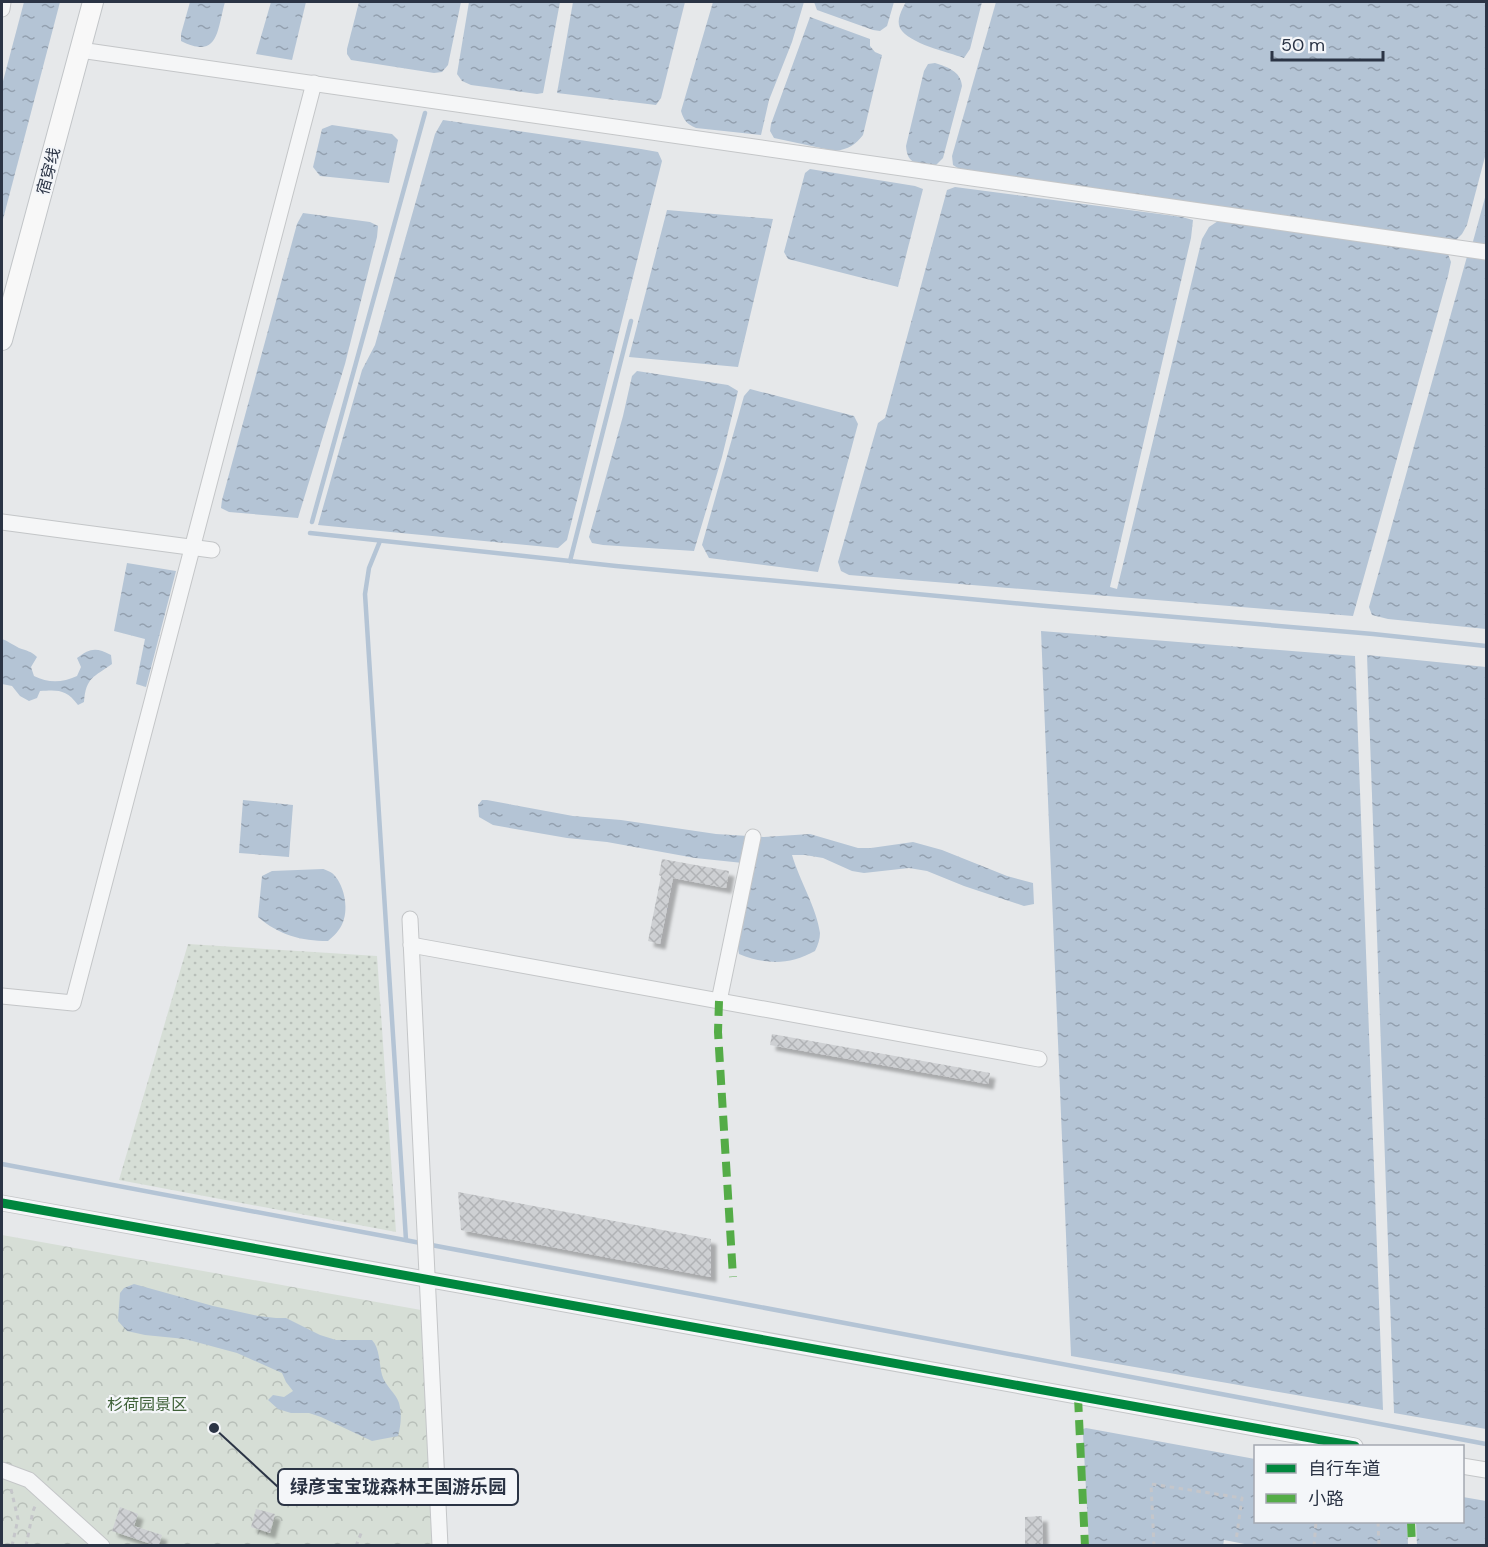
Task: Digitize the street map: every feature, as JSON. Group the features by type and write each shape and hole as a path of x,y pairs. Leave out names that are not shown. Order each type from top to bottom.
{"main road":[{"name":"宿穿线","path":"2,340 93,2"}],"street":[{"path":"2,9 3,2"},
{"path":"80,50 1486,252"},
{"path":"2,996 73,1003 314,83"},
{"path":"2,522 212,550"},
{"path":"719,1001 753,837"},
{"path":"410,919 440,1545"},
{"path":"411,945 1039,1059"},
{"path":"2,1203 1349,1445"},
{"path":"1464,1466 1486,1470"},
{"path":"3,1470 29,1480 102,1545"}],"path":[{"path":"3,1470 13,1494 18,1519 13,1544 18,1545"},
{"path":"1154,1545 1151,1484 1242,1498 1236,1541"},
{"path":"26,1545 33,1511 42,1491"},
{"path":"1314,1545 1316,1523"},
{"path":"1378,1523 1379,1545"},
{"path":"356,1545 362,1532"}],"green space":[{"path":"188,944 377,956 396,1232 119,1180"},
{"name":"杉荷园景区","path":"2,1235 421,1310 432,1545 2,1545"}],"water":[{"path":"24,2 60,2 2,223 2,85"},
{"path":"190,2 225,2 218,32 210,44 203,47 181,41"},
{"path":"271,2 306,2 292,60 256,54"},
{"path":"359,2 461,2 448,65 442,72 434,73 351,60 347,49"},
{"path":"469,2 560,2 543,93 471,85 462,81 457,74"},
{"path":"573,2 685,2 661,98 656,105 557,93"},
{"path":"713,2 804,2 792,42 769,100 761,135 696,128 686,122 682,114"},
{"path":"814,2 894,2 887,26 880,31 817,10"},
{"path":"906,2 982,2 970,49 964,58 920,43 905,34 899,22"},
{"path":"996,2 1486,2 1486,153 1467,225 1455,241 961,170 953,165 952,156"},
{"path":"810,17 870,39 870,46 882,55 863,135 851,146 840,150 835,151 774,138 770,131"},
{"path":"935,63 956,73 962,86 943,158 934,167 911,160 906,146 924,71 928,64"},
{"path":"443,120 658,152 662,161 567,540 558,548 318,525 362,370 375,345 435,134"},
{"path":"332,125 392,134 398,140 389,183 320,176 313,167 322,129"},
{"path":"810,169 923,189 898,287 788,259 784,252 805,173"},
{"path":"955,187 1193,220 1191,238 1110,587 1117,589 1202,239 1209,227 1218,221 1448,254 1451,262 1448,276 1353,616 849,575 841,571 838,562 878,423 885,418 947,190"},
{"path":"1486,194 1486,247 1472,245"},
{"path":"667,210 773,219 738,367 629,357"},
{"path":"303,213 370,222 378,226 377,237 345,364 298,518 229,512 221,508 222,500 297,224"},
{"path":"1468,253 1486,256 1486,629 1388,619 1372,615 1369,607"},
{"path":"637,371 728,385 738,391 722,457 694,551 603,545 592,543 589,537 632,376"},
{"path":"750,389 854,416 858,424 818,572 709,558 702,545 744,396"},
{"path":"127,563 176,571 146,687 136,684 145,639 114,631"},
{"path":"1041,631 1355,656 1383,1410 1071,1356"},
{"path":"2,639 37,657 31,667 34,676 45,680 60,681 77,676 81,667 77,658 90,651 97,650 111,655 112,664 92,678 87,687 84,702 78,705 70,696 57,691 40,691 37,698 29,701 20,696 12,686 2,684"},
{"path":"1367,655 1486,667 1486,1429 1394,1413"},
{"path":"243,800 293,805 289,857 239,853"},
{"path":"482,800 573,816 621,820 716,834 764,837 810,834 858,848 913,842 942,850 1007,876 1033,883 1034,904 1024,906 927,871 909,868 864,873 852,871 823,858 792,855 815,914 820,933 819,942 815,951 806,956 787,961 768,962 739,954 737,942 743,863 695,858 493,825 479,817 478,805"},
{"path":"323,869 332,873 340,883 346,910 342,925 328,941 309,940 282,933 258,917 262,876 272,871"},
{"path":"134,1284 213,1306 258,1316 286,1318 320,1335 336,1340 372,1340 378,1352 383,1379 399,1403 401,1420 398,1436 372,1441 321,1417 278,1409 268,1400 273,1395 284,1397 293,1391 282,1373 237,1353 185,1339 127,1331 118,1321 120,1293 124,1288"},
{"path":"1083,1429 1254,1459 1254,1523 1407,1523 1408,1545 1255,1546 1224,1540 1223,1546 1089,1545"},
{"path":"1464,1497 1486,1501 1486,1545 1417,1545 1416,1523 1464,1523"}],"building":[{"path":"662,859 729,871 726,888 673,878 660,944 648,941 661,876 659,875"},
{"path":"772,1034 990,1073 988,1084 770,1045"},
{"path":"458,1192 711,1239 711,1277 461,1230"},
{"path":"120,1507 138,1514 134,1526 162,1535 159,1545 112,1531"},
{"path":"256,1509 275,1514 270,1533 251,1527"},
{"path":"1042,1516 1043,1545 1025,1545 1025,1517"}],"waterway":[{"path":"312,522 425,113"},
{"path":"570,561 631,321"},
{"path":"310,533 616,566 1486,646"},
{"path":"380,541 369,568 365,594 406,1240"},
{"path":"2,1164 1486,1444"}],"marked path":[{"path":"719,1001 718,1032 733,1277"},
{"path":"1078,1397 1085,1546"},
{"path":"1411,1523 1412,1546"}],"cycle path":[{"path":"2,1203 1349,1445"}],"place":[{"name":"绿彦宝宝珑森林王国游乐园","path":"214,1428"}]}
